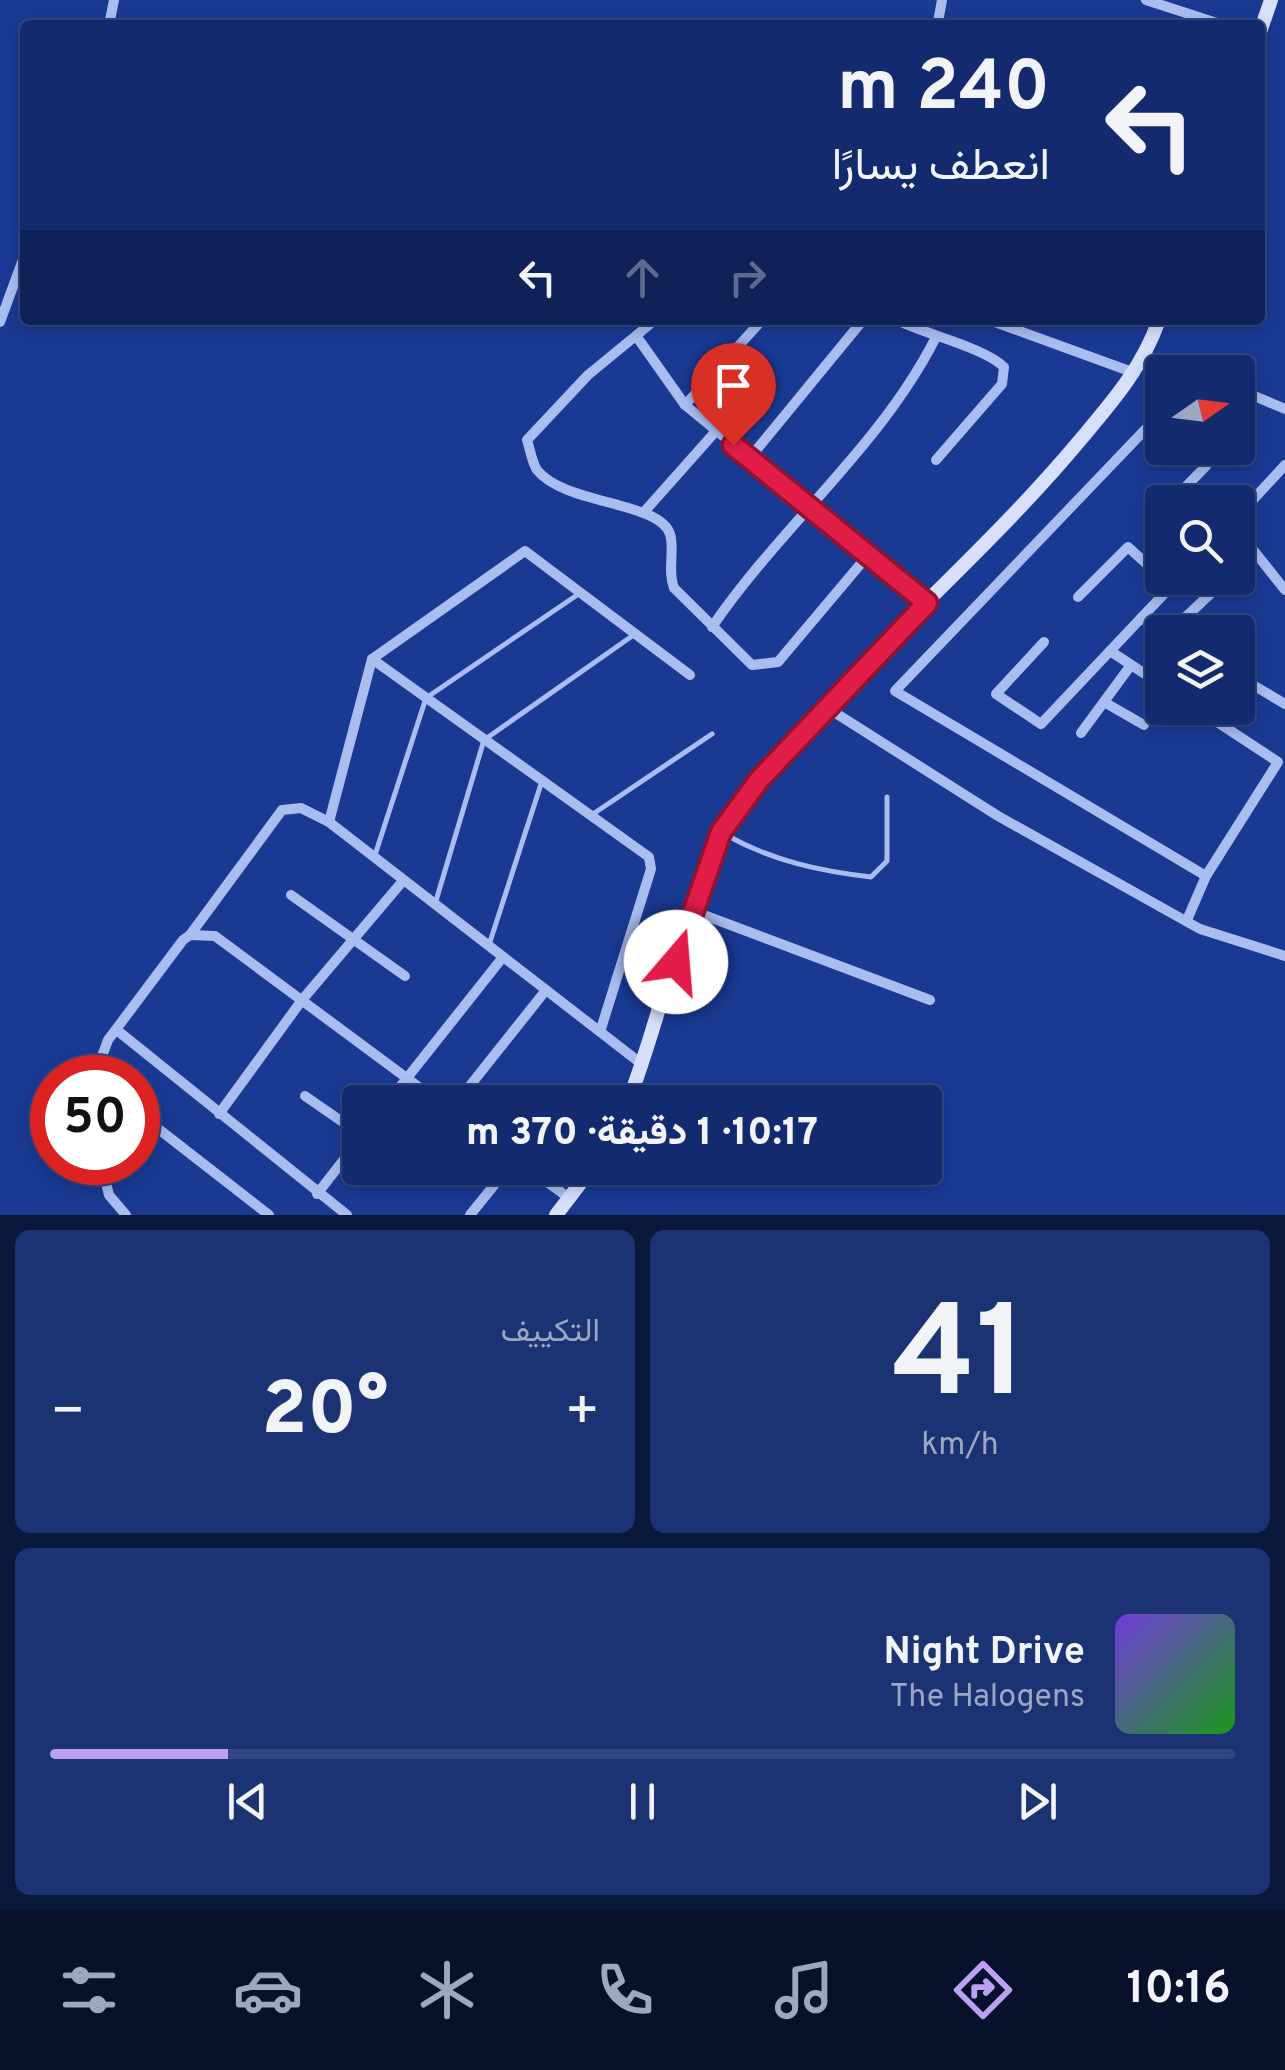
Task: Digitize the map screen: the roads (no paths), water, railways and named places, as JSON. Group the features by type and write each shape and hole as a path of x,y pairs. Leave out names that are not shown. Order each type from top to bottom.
{"main road":[{"path":"1146,355 1157,325"},
{"path":"635,1085 721,832 759,780 826,706 1074,451 1145,358"},
{"path":"556,1215 579,1185"}],"street":[{"path":"1146,0 1208,20"},
{"path":"0,322 20,268"},
{"path":"650,325 588,375 528,440 537,470 579,497 644,512 670,534 669,576 674,588 752,664 778,662 869,554"},
{"path":"685,404 757,325"},
{"path":"749,459 858,325"},
{"path":"908,325 992,356 1004,367 1002,384 936,460"},
{"path":"1003,325 1136,372"},
{"path":"638,337 685,404 806,508 927,603"},
{"path":"712,626 806,508 873,432 935,338"},
{"path":"1255,396 1285,409"},
{"path":"1145,430 895,691 1206,876"},
{"path":"644,512 716,431"},
{"path":"1255,498 1285,465"},
{"path":"1188,485 1206,466"},
{"path":"1078,597 1128,546 1145,559"},
{"path":"328,822 372,659 525,551 690,676"},
{"path":"1255,552 1276,584 1285,590"},
{"path":"1044,642 996,694 1041,724 1163,595"},
{"path":"1186,615 1207,595"},
{"path":"1141,618 1145,620"},
{"path":"1110,650 1145,674"},
{"path":"372,659 649,857 651,869 600,1032"},
{"path":"1082,733 1132,665"},
{"path":"1255,686 1285,704"},
{"path":"1104,702 1144,725"},
{"path":"826,706 998,816 1186,920 1285,956"},
{"path":"1186,920 1206,876 1278,762 1222,725"},
{"path":"101,1055 282,810 301,808 328,822 643,1064"},
{"path":"219,1114 302,1000 357,940 402,882"},
{"path":"291,896 406,976"},
{"path":"693,910 930,1000"},
{"path":"190,935 214,936 416,1085"},
{"path":"401,1085 503,957"},
{"path":"470,1085 546,990"},
{"path":"118,1031 347,1215"},
{"path":"306,1096 342,1123"},
{"path":"160,1130 269,1215"},
{"path":"318,1194 342,1161"},
{"path":"106,1185 108,1195 126,1215"},
{"path":"470,1215 494,1185"},
{"path":"551,1185 569,1198"}],"lane":[{"path":"374,857 426,698 580,593"},
{"path":"435,904 484,740 636,634"},
{"path":"590,815 712,734"},
{"path":"489,946 542,781"},
{"path":"721,832 759,854 792,864 871,877 887,860 887,798"}]}
